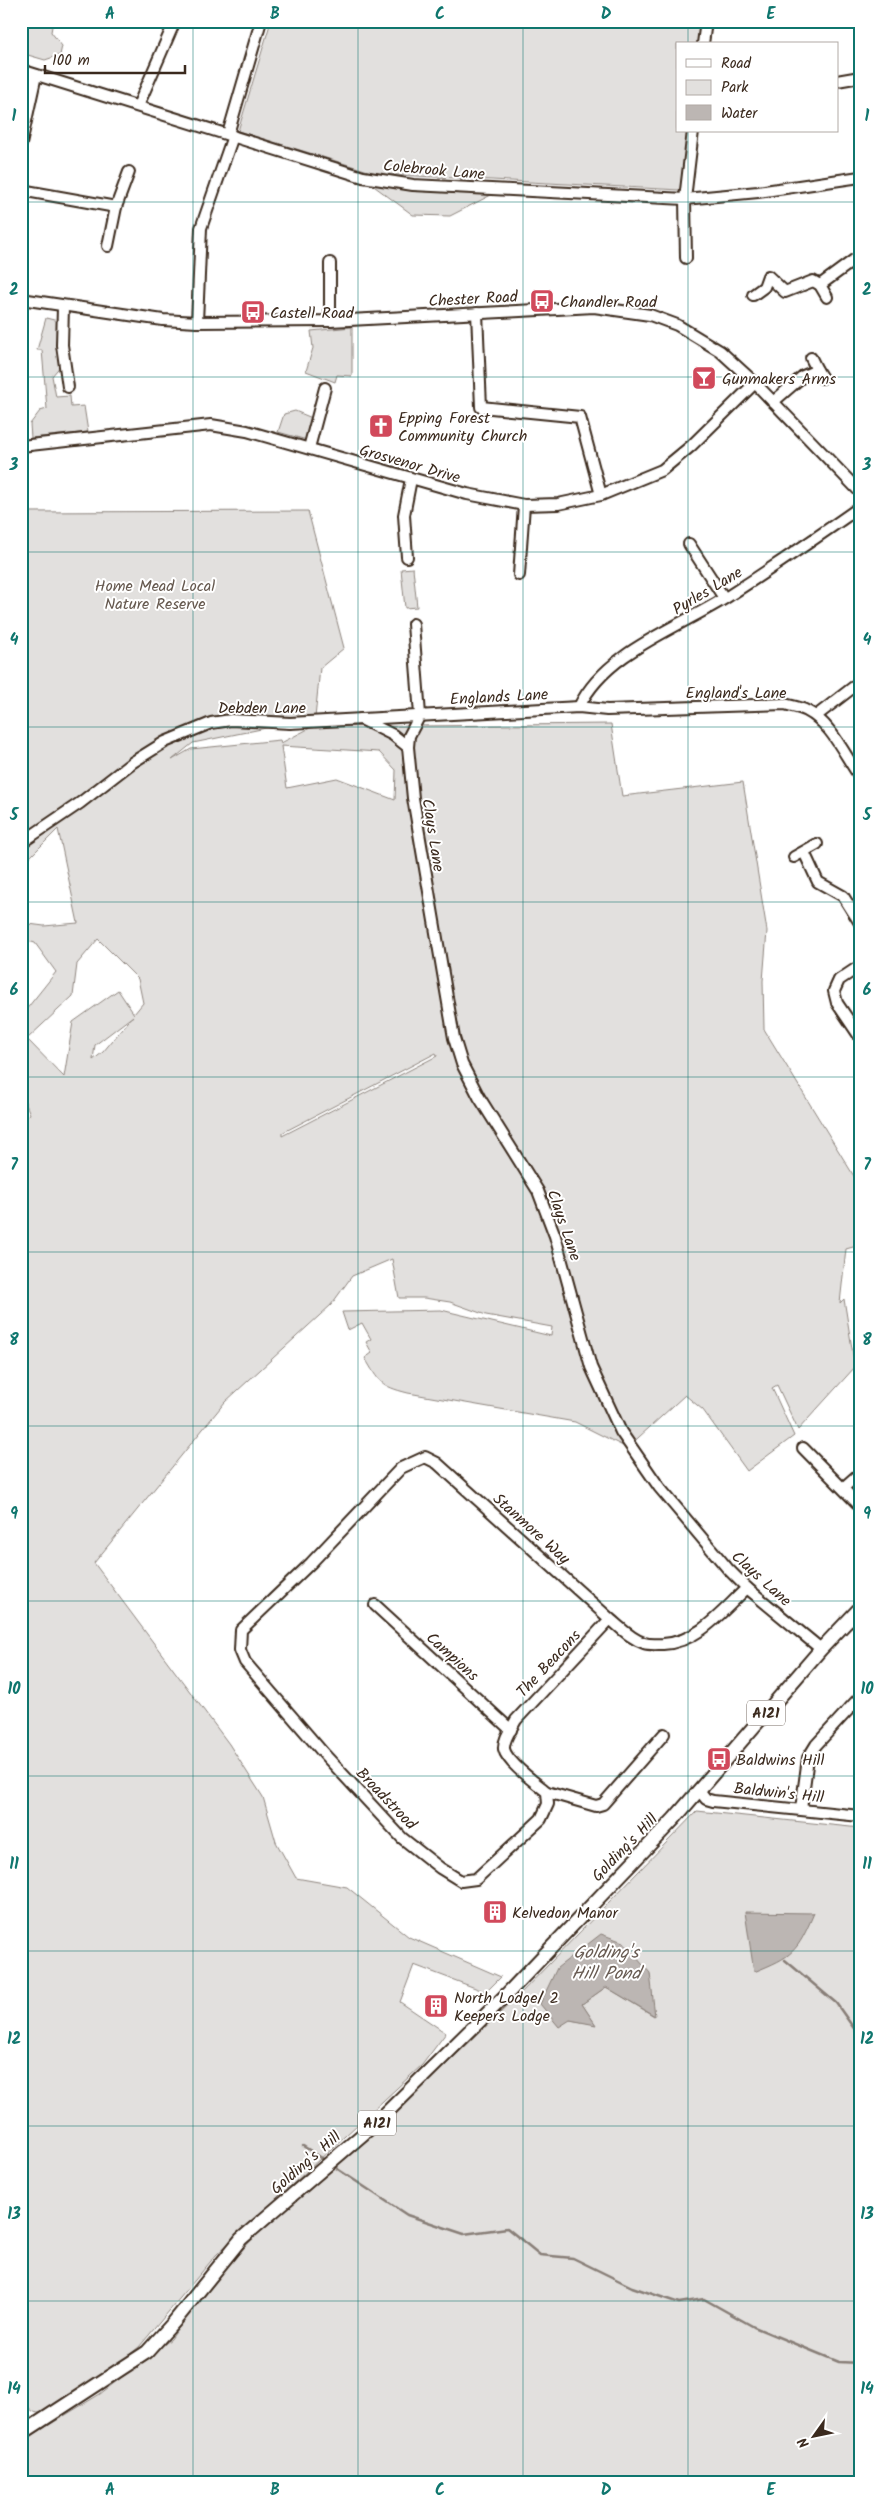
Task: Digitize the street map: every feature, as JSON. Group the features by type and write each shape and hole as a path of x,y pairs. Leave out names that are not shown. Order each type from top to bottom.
{"main road":[{"name":"Golding's Hill","path":"21,2434 147,2352 242,2239 376,2123 457,2045 660,1833 821,1649 860,1608"}],"street":[{"path":"138,106 175,21"},
{"path":"197,322 201,228 231,135 261,21"},
{"path":"703,42 706,21"},
{"name":"Colebrook Lane","path":"21,70 363,177 413,185 685,199 758,192 860,177"},
{"path":"21,144 36,75"},
{"path":"838,81 860,77"},
{"path":"686,258 685,199 693,132"},
{"path":"108,246 116,207 129,172"},
{"path":"21,190 116,207"},
{"path":"820,285 854,260 860,259"},
{"path":"330,263 330,320"},
{"path":"753,295 764,287 768,276 784,292 813,281 820,285 827,298"},
{"name":"Chester Road","path":"21,299 63,307 163,320 197,322 330,320 594,307 650,315 699,336 720,351 755,383 860,492"},
{"path":"63,307 62,345 68,387"},
{"path":"477,314 481,407 580,417 602,495"},
{"path":"773,402 803,376 819,374 811,358"},
{"name":"Grosvenor Drive","path":"21,446 211,425 247,431 467,494 524,505 558,504 602,495 662,470 691,446 755,383"},
{"path":"309,448 325,388"},
{"path":"407,557 404,515 411,479"},
{"path":"519,575 524,505"},
{"name":"Pyrles Lane","path":"579,707 593,682 623,657 724,598 860,507"},
{"path":"688,544 724,598"},
{"path":"412,624 420,715"},
{"path":"816,716 860,682"},
{"name":"England's Lane","path":"579,707 607,710 784,704 805,710 816,716 860,777"},
{"name":"Englands Lane","path":"420,715 579,707"},
{"name":"Debden Lane","path":"21,843 133,762 165,742 211,722 231,720 290,723 420,715"},
{"name":"Clays Lane","path":"420,715 409,736 408,747 413,798 454,1038 462,1064 479,1097 538,1191 555,1236 591,1367 622,1432 659,1488 746,1588 821,1649"},
{"path":"361,719 393,735 408,747"},
{"path":"794,857 817,844"},
{"path":"804,852 818,882 843,896 860,923"},
{"path":"860,966 839,980 834,991 837,1002 860,1037"},
{"path":"803,1448 860,1506"},
{"name":"Stanmore Way","path":"311,1563 401,1468 425,1457 437,1462 610,1619 634,1639 646,1644 676,1643 689,1639 704,1628 746,1588"},
{"path":"843,1488 860,1473"},
{"name":"Broadstrood","path":"311,1563 241,1630 240,1650 245,1662 325,1755 402,1838 440,1868 461,1881 476,1880 541,1819 548,1804 546,1792"},
{"name":"Campions","path":"375,1605 511,1730"},
{"name":"The Beacons","path":"511,1730 516,1720 610,1619"},
{"path":"801,1809 808,1758 816,1745 859,1698"},
{"path":"511,1730 506,1738 504,1750 513,1763 546,1792 596,1806 603,1804 664,1734"},
{"name":"Baldwin's Hill","path":"698,1790 706,1799 713,1801 860,1816"}],"green space":[{"path":"21,21 53,21 51,32 62,46 60,55 45,60 21,53"},
{"path":"271,21 702,21 699,42 676,42 676,132 688,132 680,190 378,174 238,131"},
{"path":"367,181 495,193 450,216 413,215"},
{"path":"46,318 58,321 62,364 52,376 56,397 70,396 71,407 84,406 88,432 31,438 30,424 40,411 47,409 42,350 37,350"},
{"path":"352,327 352,376 337,375 335,382 306,371 313,348 311,331"},
{"path":"295,411 312,418 307,440 278,432 284,414"},
{"name":"Home Mead Local Nature Reserve","path":"308,511 344,648 320,668 315,718 193,743 172,760 191,749 280,740 281,743 312,727 611,724 622,796 743,782 767,931 763,981 764,1029 860,1186 860,1245 846,1249 840,1303 844,1299 855,1367 798,1430 777,1385 772,1388 794,1436 747,1471 703,1410 685,1395 627,1448 575,1422 408,1393 391,1388 377,1378 365,1358 372,1353 366,1342 371,1339 362,1323 348,1330 342,1312 441,1310 551,1336 552,1327 486,1315 450,1302 424,1298 399,1298 392,1259 352,1276 331,1305 225,1402 94,1563 229,1744 263,1797 276,1842 296,1878 347,1887 409,1937 501,1977 486,1992 414,1965 400,2002 446,2033 422,2065 216,2255 139,2347 102,2376 41,2413 34,2412 21,2397 21,1122 30,1114 21,1092 21,1016 56,972 35,943 21,939 21,923 44,926 78,923 58,829 25,862 21,860 21,512","holes":["281,746 379,752 396,770 395,800 337,778 287,788","98,939 138,979 143,1003 134,1014 118,990 73,1022 64,1077 27,1039 73,996 77,964","133,1016 103,1052 93,1060 95,1045","436,1053 437,1056 282,1136 282,1133"]},
{"path":"413,568 417,607 405,608 401,569"},
{"path":"697,1811 860,1828 860,2482 21,2482 21,2442 100,2394 171,2339 196,2302 261,2229 379,2126 519,1995","holes":["623,1942 654,2016 606,1987 582,2004 595,2024 570,2020"]}],"water":[{"path":"745,1912 814,1913 803,1937 792,1952 777,1962 754,1972"},
{"name":"Golding's Hill Pond","path":"601,1934 623,1942 650,1973 655,2016 606,1987 582,2004 596,2025 570,2020 559,2027 540,2004 557,1968"}],"waterway":[{"path":"785,1960 836,2003 860,2037"},
{"path":"303,2146 325,2160"},
{"path":"333,2166 407,2215 464,2234 507,2228 540,2255 573,2258 632,2287 679,2303 704,2299 754,2327 839,2362 860,2363"}],"place":[{"name":"Chandler Road","path":"542,301"},
{"name":"Castell Road","path":"253,312"},
{"name":"Gunmakers Arms","path":"704,378"},
{"name":"Epping Forest Community Church","path":"381,426"},
{"name":"Baldwins Hill","path":"719,1759"},
{"name":"Kelvedon Manor","path":"495,1912"},
{"name":"North Lodge/ 2 Keepers Lodge","path":"436,2006"}]}
